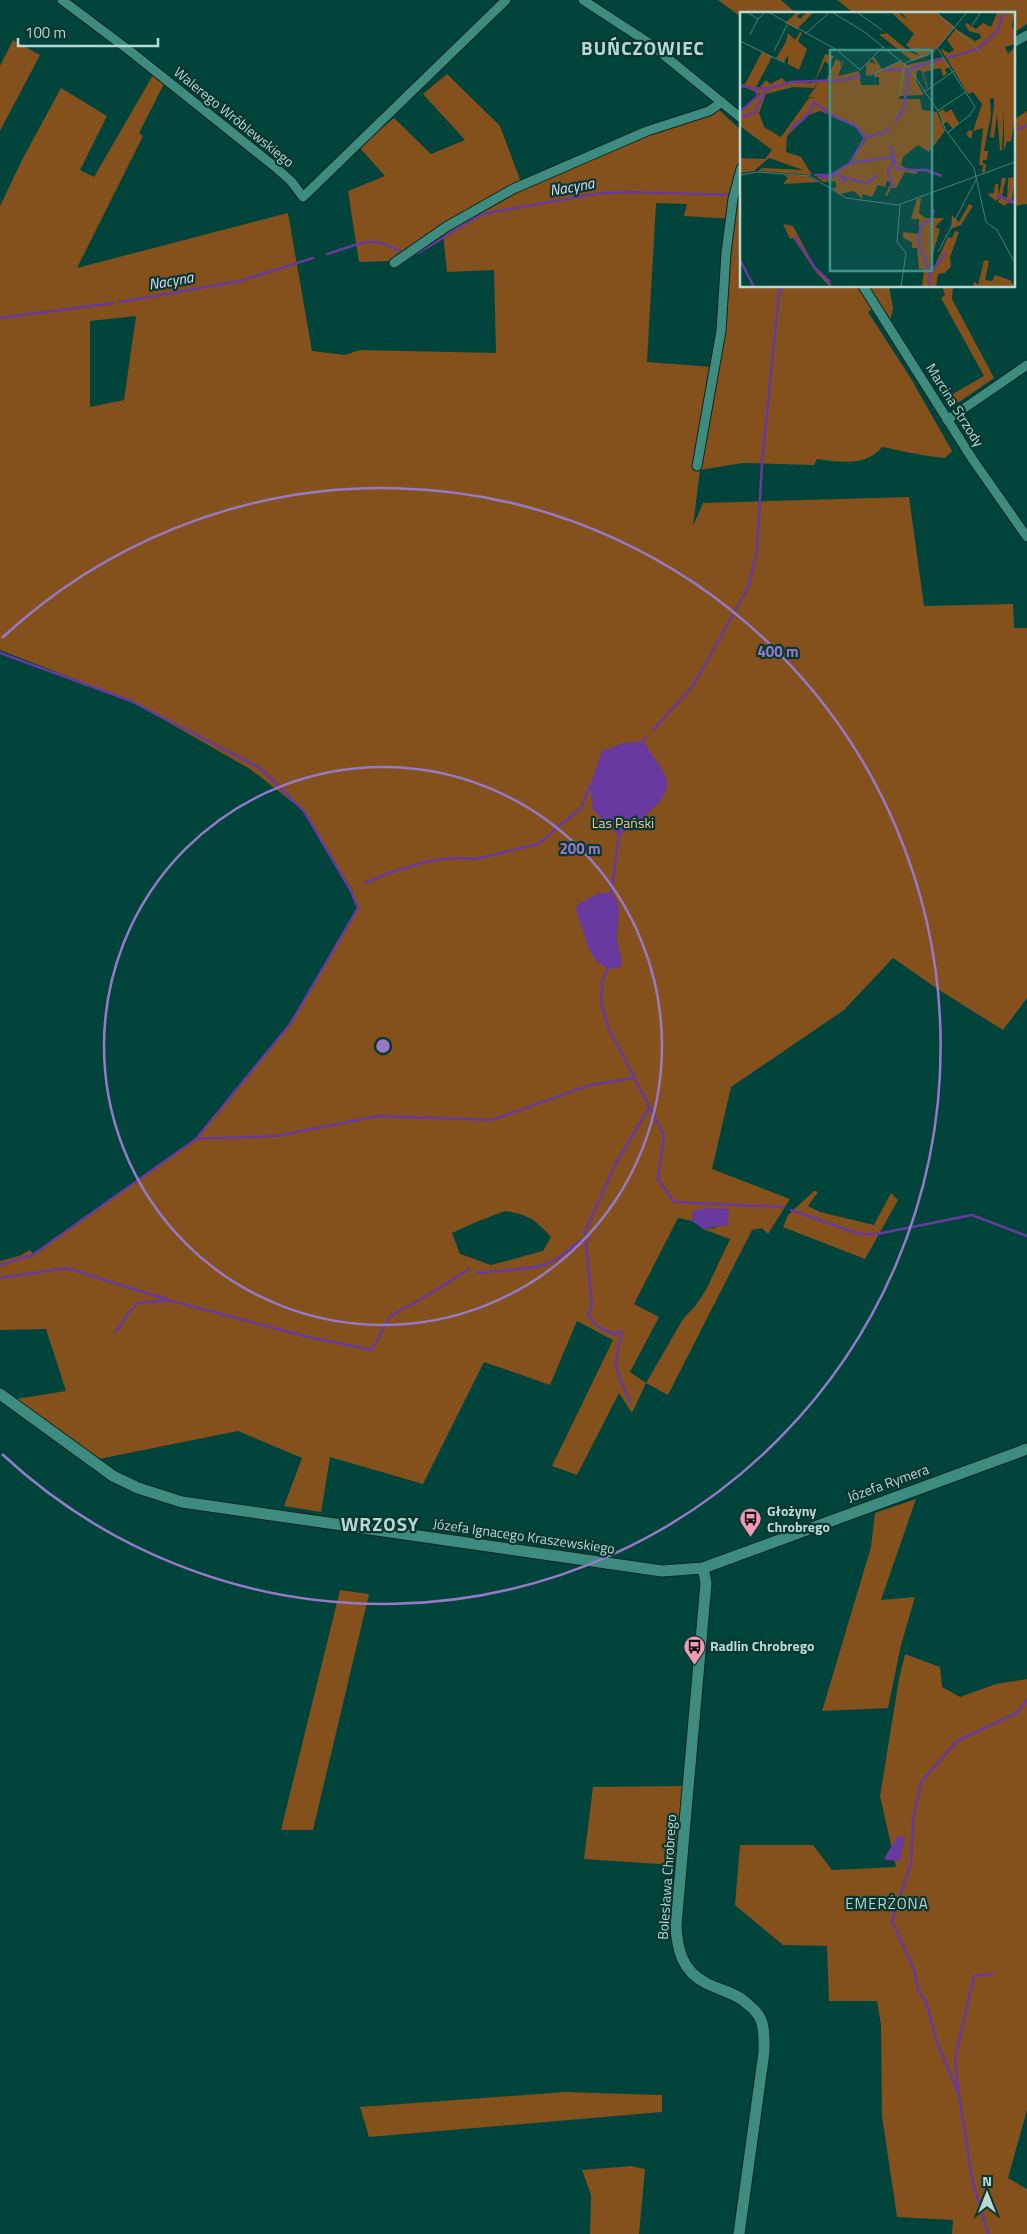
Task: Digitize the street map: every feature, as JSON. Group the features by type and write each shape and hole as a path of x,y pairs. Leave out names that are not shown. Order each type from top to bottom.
{"street":[{"name":"Walerego Wróblewskiego","path":"62,0 130,51 274,166 291,181 303,197 506,0"},
{"path":"583,0 649,43 740,117"},
{"path":"1014,42 1027,34"},
{"path":"394,264 446,226 513,189 647,131 708,111 722,102"},
{"path":"697,466 721,331 726,253 734,195 740,173"},
{"name":"Marcina Strzody","path":"864,288 947,420 1027,537"},
{"path":"947,420 1027,365"},
{"name":"Józefa Ignacego Kraszewskiego","path":"0,1394 113,1476 145,1490 182,1502 644,1570 703,1568"},
{"name":"Józefa Rymera","path":"703,1568 1027,1449"},
{"name":"Bolesława Chrobrego","path":"703,1568 706,1583 676,1925 677,1946 683,1962 693,1975 705,1983 737,1995 754,2009 760,2019 763,2030 764,2052 739,2234"}],"green space":[{"path":"718,0 781,0 795,12 740,12 740,16"},
{"path":"837,0 1027,0 1027,24 1014,32 1014,12 852,12"},
{"path":"13,40 40,55 0,131 0,66"},
{"name":"Las Pański","path":"447,74 500,126 521,182 718,109 740,129 740,288 858,288 872,309 868,312 910,377 952,451 945,458 882,447 868,458 852,462 817,459 814,465 743,463 700,470 693,526 703,503 909,497 924,606 1013,604 1014,628 1027,628 1027,998 1003,1030 939,990 893,958 844,1010 731,1087 712,1169 790,1199 768,1234 762,1228 752,1230 668,1395 646,1383 632,1413 619,1393 577,1475 552,1466 613,1340 577,1321 550,1385 484,1362 423,1484 330,1457 321,1512 284,1506 302,1458 238,1431 99,1459 16,1399 66,1391 46,1329 0,1330 0,1261 19,1256 30,1250 34,1255 196,1139 291,1023 358,908 352,890 304,811 250,769 131,701 0,650 0,206 23,158 61,88 107,116 80,170 94,177 153,75 165,82 139,133 143,136 77,268 288,213 312,351 345,355 360,350 496,353 494,270 447,272 442,224 391,261 359,262 348,191 385,176 359,147 394,118 431,154 465,140 423,94","holes":["656,203 687,204 684,216 735,219 713,367 647,362","136,316 124,400 90,407 90,321","505,1211 526,1216 551,1237 543,1251 491,1265 460,1254 452,1233","693,1211 716,1228 703,1229 730,1239 706,1290 683,1319 646,1383 630,1372 659,1317 634,1304 678,1218 692,1221"]},
{"path":"1027,111 1027,204 1014,206 1014,118"},
{"path":"866,288 889,288 893,308 889,327"},
{"path":"943,288 953,288 952,299 994,378 959,402 951,402 944,399 984,376 941,298 945,295"},
{"path":"814,1191 818,1192 808,1206 820,1212 874,1225 891,1193 898,1200 865,1259 783,1227 788,1215"},
{"path":"916,1499 881,1600 915,1597 901,1645 888,1708 822,1711 871,1547 875,1513"},
{"path":"340,1590 369,1594 313,1830 281,1830"},
{"path":"905,1654 940,1667 942,1687 960,1697 996,1684 1027,1679 1027,2110 1008,2178 1027,2189 1027,2234 952,2234 953,2220 897,2217 882,2116 881,2025 877,2001 829,2001 827,1946 783,1945 735,1905 740,1845 813,1845 832,1870 896,1867 880,1796 899,1679"},
{"path":"682,1786 684,1791 677,1862 673,1865 584,1859 593,1787"},
{"path":"565,2092 662,2095 662,2112 369,2137 360,2107"},
{"path":"631,2166 645,2169 639,2234 590,2234 591,2195 582,2170"}],"shaded area":[{"path":"643,741 663,771 667,782 666,789 657,805 641,820 619,836 593,810 590,786 602,751 623,743"},
{"path":"599,893 611,893 618,903 617,939 622,963 619,968 608,968 594,958 576,911 578,904"},
{"path":"706,1208 729,1209 728,1225 703,1229 692,1221 693,1211"},
{"path":"898,1836 905,1837 900,1861 886,1860 884,1858"}],"waterway":[{"name":"Nacyna","path":"1014,131 1027,126"},
{"name":"Nacyna","path":"418,253 487,213 601,193 731,195"},
{"name":"Nacyna","path":"327,254 372,242 400,251"},
{"name":"Nacyna","path":"120,302 240,281 313,258"},
{"path":"653,730 693,686 748,588 757,552 762,463 779,293 781,288"},
{"name":"Nacyna","path":"0,318 114,303"},
{"path":"0,653 131,701 260,768 304,811 351,891 358,908 291,1023 196,1139 34,1254 0,1265"},
{"path":"643,741 646,737"},
{"path":"365,883 389,873 425,862 449,858 476,859 538,844 581,808 590,786"},
{"path":"611,893 619,836"},
{"path":"608,968 602,981 601,1002 608,1027 664,1135 658,1179 674,1202 783,1207"},
{"path":"196,1139 276,1136 378,1116 492,1120 590,1085 633,1078"},
{"path":"630,1402 619,1376 616,1363 622,1335 620,1331 617,1331 616,1335 598,1327 588,1315 592,1306 585,1232 615,1165 649,1108"},
{"path":"791,1210 859,1234 877,1234 972,1215 1027,1236"},
{"path":"477,1272 523,1269 547,1264 587,1238"},
{"path":"0,1278 66,1268 166,1299"},
{"path":"116,1332 127,1315 138,1303 168,1300 308,1337 372,1350 390,1316 425,1297 469,1269"},
{"path":"988,2234 973,2183 959,2095 937,2042 926,2002 918,1990 915,1972 892,1921 911,1863 913,1820 921,1782 957,1741 1017,1713 1027,1700"},
{"path":"958,2090 955,2059 974,1976 993,1974"}],"place":[{"name":"Głożyny Chrobrego","path":"751,1538"},
{"name":"Radlin Chrobrego","path":"694,1665"}],"district":[{"name":"BUŃCZOWIEC","path":"643,48"},
{"name":"WRZOSY","path":"380,1524"},
{"name":"EMERŻONA","path":"887,1904"}]}
